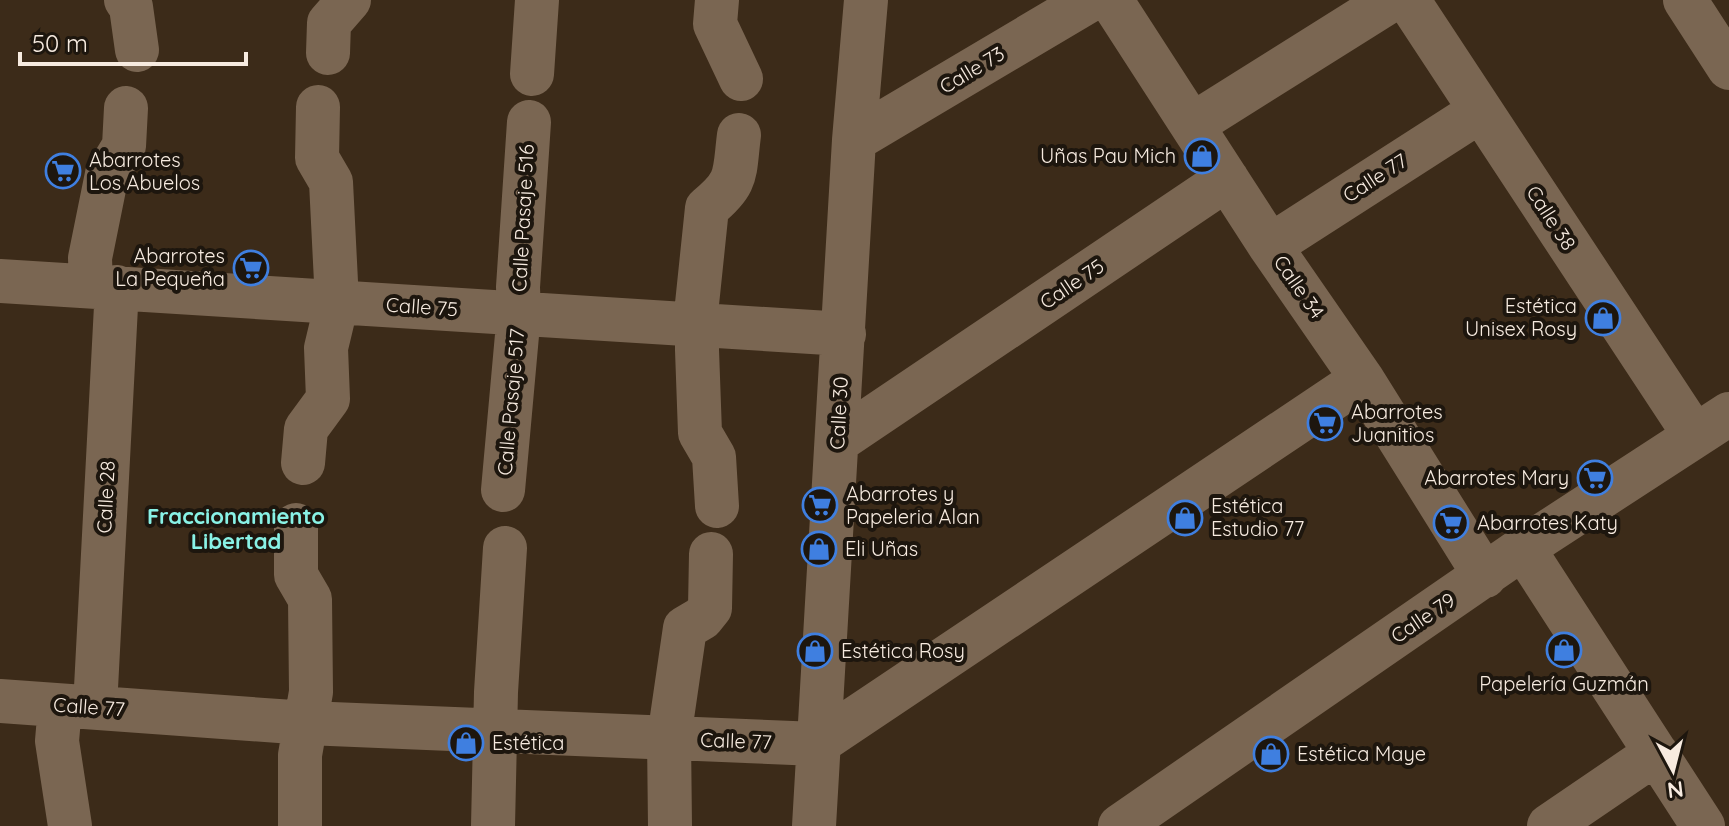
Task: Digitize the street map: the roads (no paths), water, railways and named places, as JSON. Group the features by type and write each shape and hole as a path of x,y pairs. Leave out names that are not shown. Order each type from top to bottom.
{"street":[{"path":"126,0 131,7 137,50"},
{"path":"328,53 329,23 349,0"},
{"path":"532,74 537,0"},
{"path":"717,0 715,24 741,79"},
{"name":"Calle 30","path":"814,826 854,140 866,0"},
{"name":"Calle 73","path":"854,140 1090,0"},
{"name":"Calle 34","path":"1111,0 1270,246 1362,379 1485,576"},
{"path":"1192,125 1391,0"},
{"name":"Calle 38","path":"1408,0 1480,111 1712,425"},
{"path":"1685,0 1729,68"},
{"path":"303,463 306,429 328,399 326,348 337,302 331,182 317,158 318,107"},
{"name":"Calle 28","path":"70,826 57,741 77,706 104,287 90,258 107,174 124,146 126,108"},
{"name":"Calle 77","path":"1270,246 1480,111"},
{"name":"Calle Pasaje 516","path":"519,313 529,122"},
{"path":"717,506 714,457 700,433 697,325 707,208 734,182 739,135"},
{"name":"Calle 75","path":"838,441 1227,179"},
{"name":"Calle 75","path":"0,281 844,334"},
{"name":"Calle Pasaje 517","path":"503,490 519,313"},
{"path":"817,744 1362,379"},
{"name":"Calle 79","path":"1120,826 1523,548 1712,425"},
{"path":"296,525 296,575 310,599 311,692 300,755 300,826"},
{"path":"493,826 496,692 505,548"},
{"path":"1523,548 1703,826"},
{"path":"670,826 669,738 685,628 702,618 710,608 711,554"},
{"name":"Calle 77","path":"0,701 307,723 817,744"},
{"path":"1549,826 1656,753"}],"place":[{"name":"Uñas Pau Mich","path":"1202,156"},
{"name":"Abarrotes Los Abuelos","path":"63,171"},
{"name":"Abarrotes La Pequeña","path":"251,268"},
{"name":"Estética Unisex Rosy","path":"1603,318"},
{"name":"Abarrotes Juanitios","path":"1325,423"},
{"name":"Abarrotes Mary","path":"1595,478"},
{"name":"Abarrotes y Papeleria Alan","path":"820,505"},
{"name":"Estética Estudio 77","path":"1185,518"},
{"name":"Abarrotes Katy","path":"1451,523"},
{"name":"Eli Uñas","path":"819,549"},
{"name":"Papelería Guzmán","path":"1564,650"},
{"name":"Estética Rosy","path":"815,651"},
{"name":"Estética","path":"466,743"},
{"name":"Estética Maye","path":"1271,754"}],"district":[{"name":"Fraccionamiento Libertad","path":"236,528"}]}
